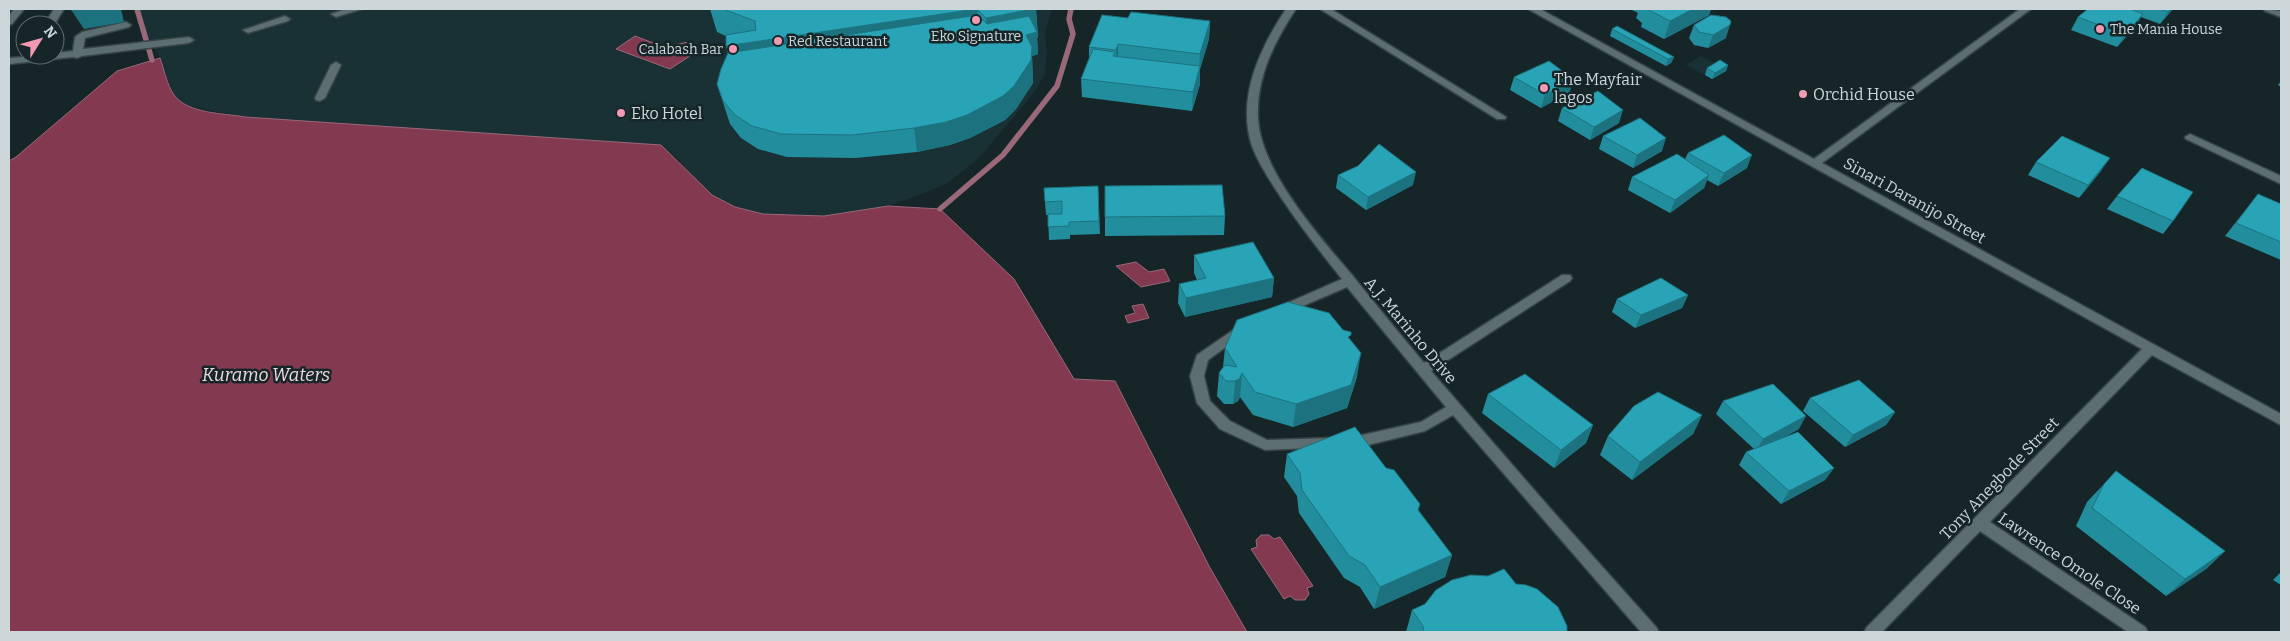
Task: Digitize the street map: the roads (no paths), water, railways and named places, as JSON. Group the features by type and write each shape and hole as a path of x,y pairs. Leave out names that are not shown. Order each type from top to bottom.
{"street":[{"path":"9,22 19,9"},
{"path":"336,14 357,9"},
{"name":"A.J. Marinho Drive","path":"1291,9 1279,27 1258,69 1253,102 1255,136 1270,172 1310,232 1349,281 1582,556 1651,632"},
{"path":"1325,9 1501,117"},
{"name":"Sinari Daranijo Street","path":"1534,9 2281,420"},
{"path":"1815,164 2026,9"},
{"path":"2268,9 2281,14"},
{"path":"248,30 285,19"},
{"path":"77,55 80,37 85,34 126,25"},
{"path":"65,55 189,40"},
{"path":"320,98 336,65"},
{"path":"2190,137 2281,180"},
{"path":"1423,370 1566,278"},
{"path":"1349,281 1247,325 1202,358 1197,376 1204,403 1225,425 1265,445 1360,442 1425,426 1455,408"},
{"name":"Tony Anegbode Street","path":"1872,632 2151,348"},
{"name":"Lawrence Omole Close","path":"1980,523 2140,632"}],"water":[{"path":"635,36 669,49 678,48 678,44 689,42 690,56 670,69 616,49"},
{"name":"Kuramo Waters","path":"160,58 174,95 188,106 207,112 245,117 661,145 712,195 735,207 763,214 824,216 888,206 940,209 1014,279 1074,379 1115,381 1209,566 1247,632 9,632 9,161 117,71"},
{"path":"1136,262 1149,272 1164,269 1170,281 1141,287 1116,266"},
{"path":"1143,304 1149,318 1128,323 1125,316 1135,313 1132,306"},
{"path":"1261,535 1269,535 1274,539 1280,537 1313,586 1307,588 1309,594 1305,600 1295,600 1290,596 1284,599 1251,549 1257,547 1256,540"}],"waterway":[{"path":"137,9 152,60"},
{"path":"940,209 1003,155 1057,86 1073,34 1069,19 1071,9"}],"place":[{"name":"Eko Signature","path":"976,20"},
{"name":"The Mania House","path":"2100,29"},
{"name":"Red Restaurant","path":"778,41"},
{"name":"Calabash Bar","path":"733,49"},
{"name":"The Mayfair lagos","path":"1544,88"},
{"name":"Orchid House","path":"1803,94"},
{"name":"Eko Hotel","path":"621,113"}]}
